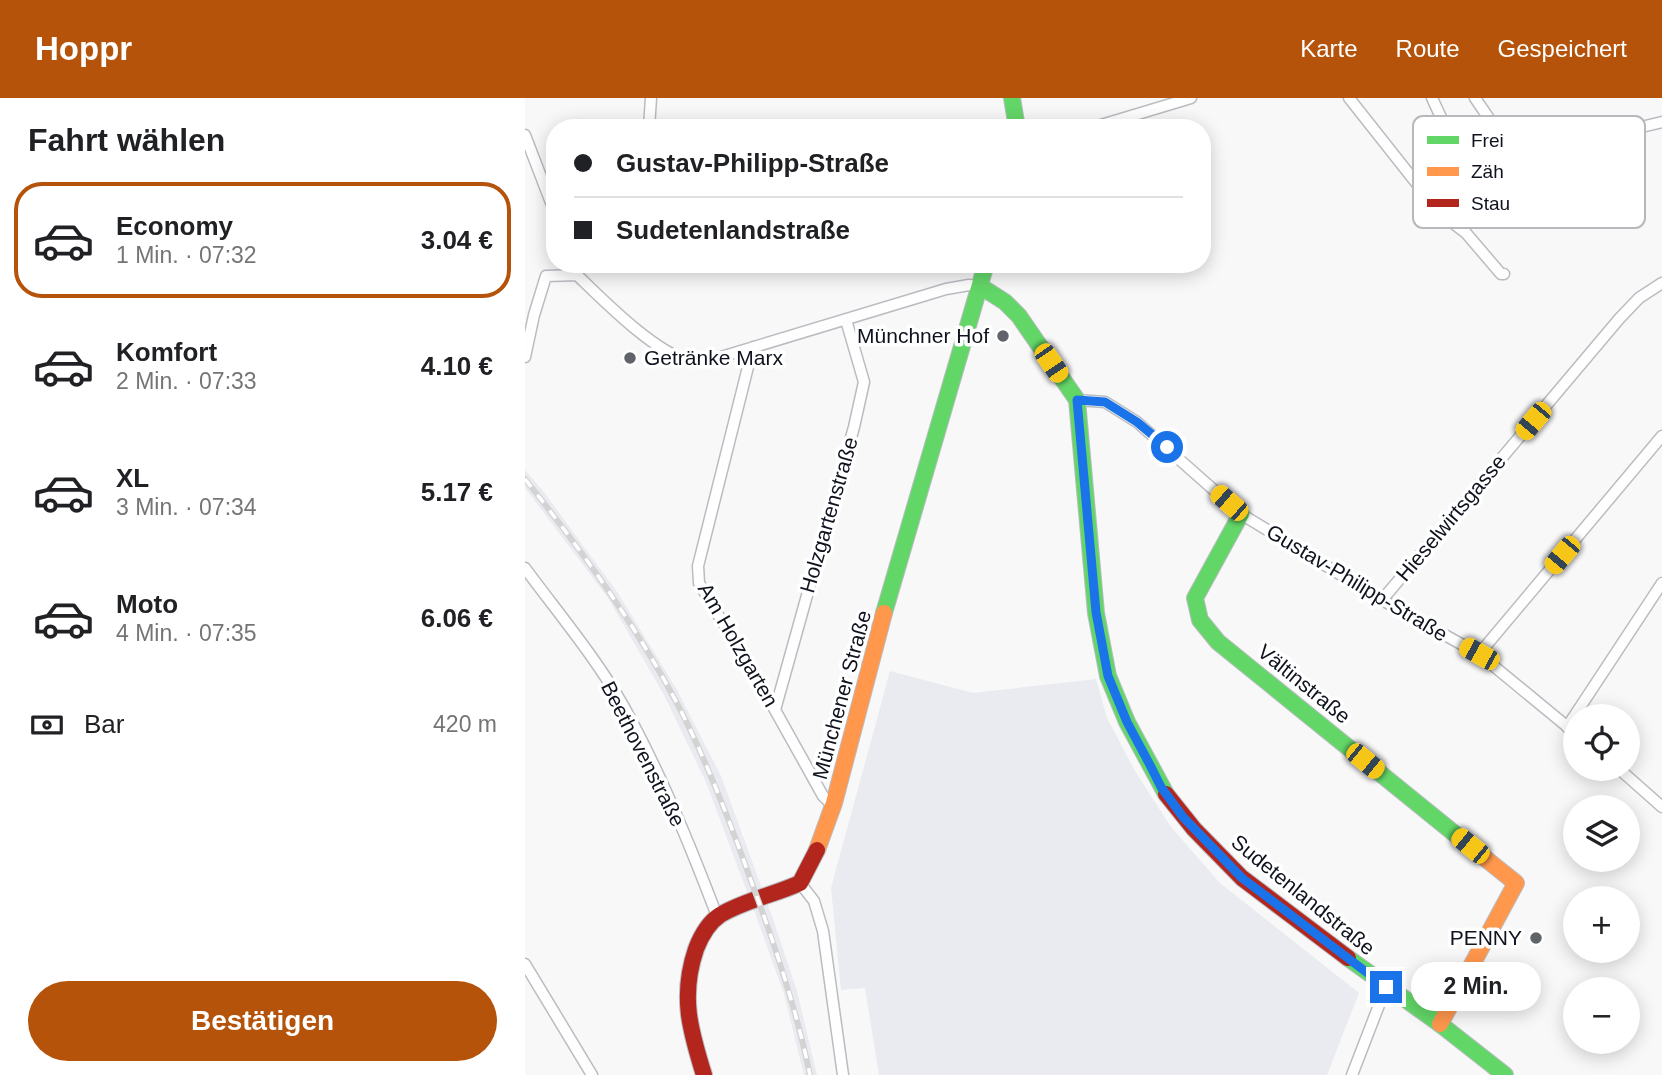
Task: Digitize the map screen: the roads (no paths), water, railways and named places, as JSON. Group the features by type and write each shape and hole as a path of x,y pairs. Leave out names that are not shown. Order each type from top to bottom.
{"street":[{"path":"650,119 651,98"},
{"path":"1011,98 1015,119"},
{"path":"1121,119 1191,98"},
{"path":"1349,98 1413,179"},
{"path":"1432,98 1441,116"},
{"path":"1475,98 1487,116"},
{"path":"525,135 546,190"},
{"path":"1460,228 1501,274 1504,274"},
{"path":"525,357 546,276 558,273"},
{"path":"579,273 636,330 676,356 691,362 711,360 958,286 979,286"},
{"name":"Münchener Straße","path":"800,883 834,807 870,664 983,273"},
{"name":"Hieselwirtsgasse","path":"1382,600 1619,319 1662,282"},
{"name":"Sudetenlandstraße","path":"979,286 999,297 1019,316 1077,400 1096,612 1108,676 1127,722 1161,787 1183,817 1242,878 1505,1075"},
{"name":"Holzgartenstraße","path":"775,710 854,427 864,382 846,320"},
{"name":"Am Holzgarten","path":"753,347 698,566 699,583 823,796 834,807"},
{"name":"Gustav-Philipp-Straße","path":"1077,400 1105,402 1137,422 1241,514 1382,600 1479,654 1563,723"},
{"path":"1479,654 1662,436"},
{"name":"Vältinstraße","path":"1241,514 1195,598 1200,620 1218,642 1516,883 1440,1024"},
{"name":"Beethovenstraße","path":"525,568 593,659 624,707 666,790 717,916"},
{"name":"Gustav-Philipp-Straße","path":"1587,704 1662,583"},
{"path":"1633,781 1662,807"},
{"path":"704,1075 688,1020 686,1001 687,973 700,938 717,916 800,883 814,901 823,931 843,1075"},
{"path":"525,964 592,1075"},
{"path":"1352,1075 1386,987"}],"railway":[{"path":"525,479 567,533 626,618 679,707 726,812 768,926 810,1075"}],"place":[{"name":"Münchner Hof","path":"1003,336"},
{"name":"Getränke Marx","path":"630,358"},
{"name":"PENNY","path":"1536,938"}]}
